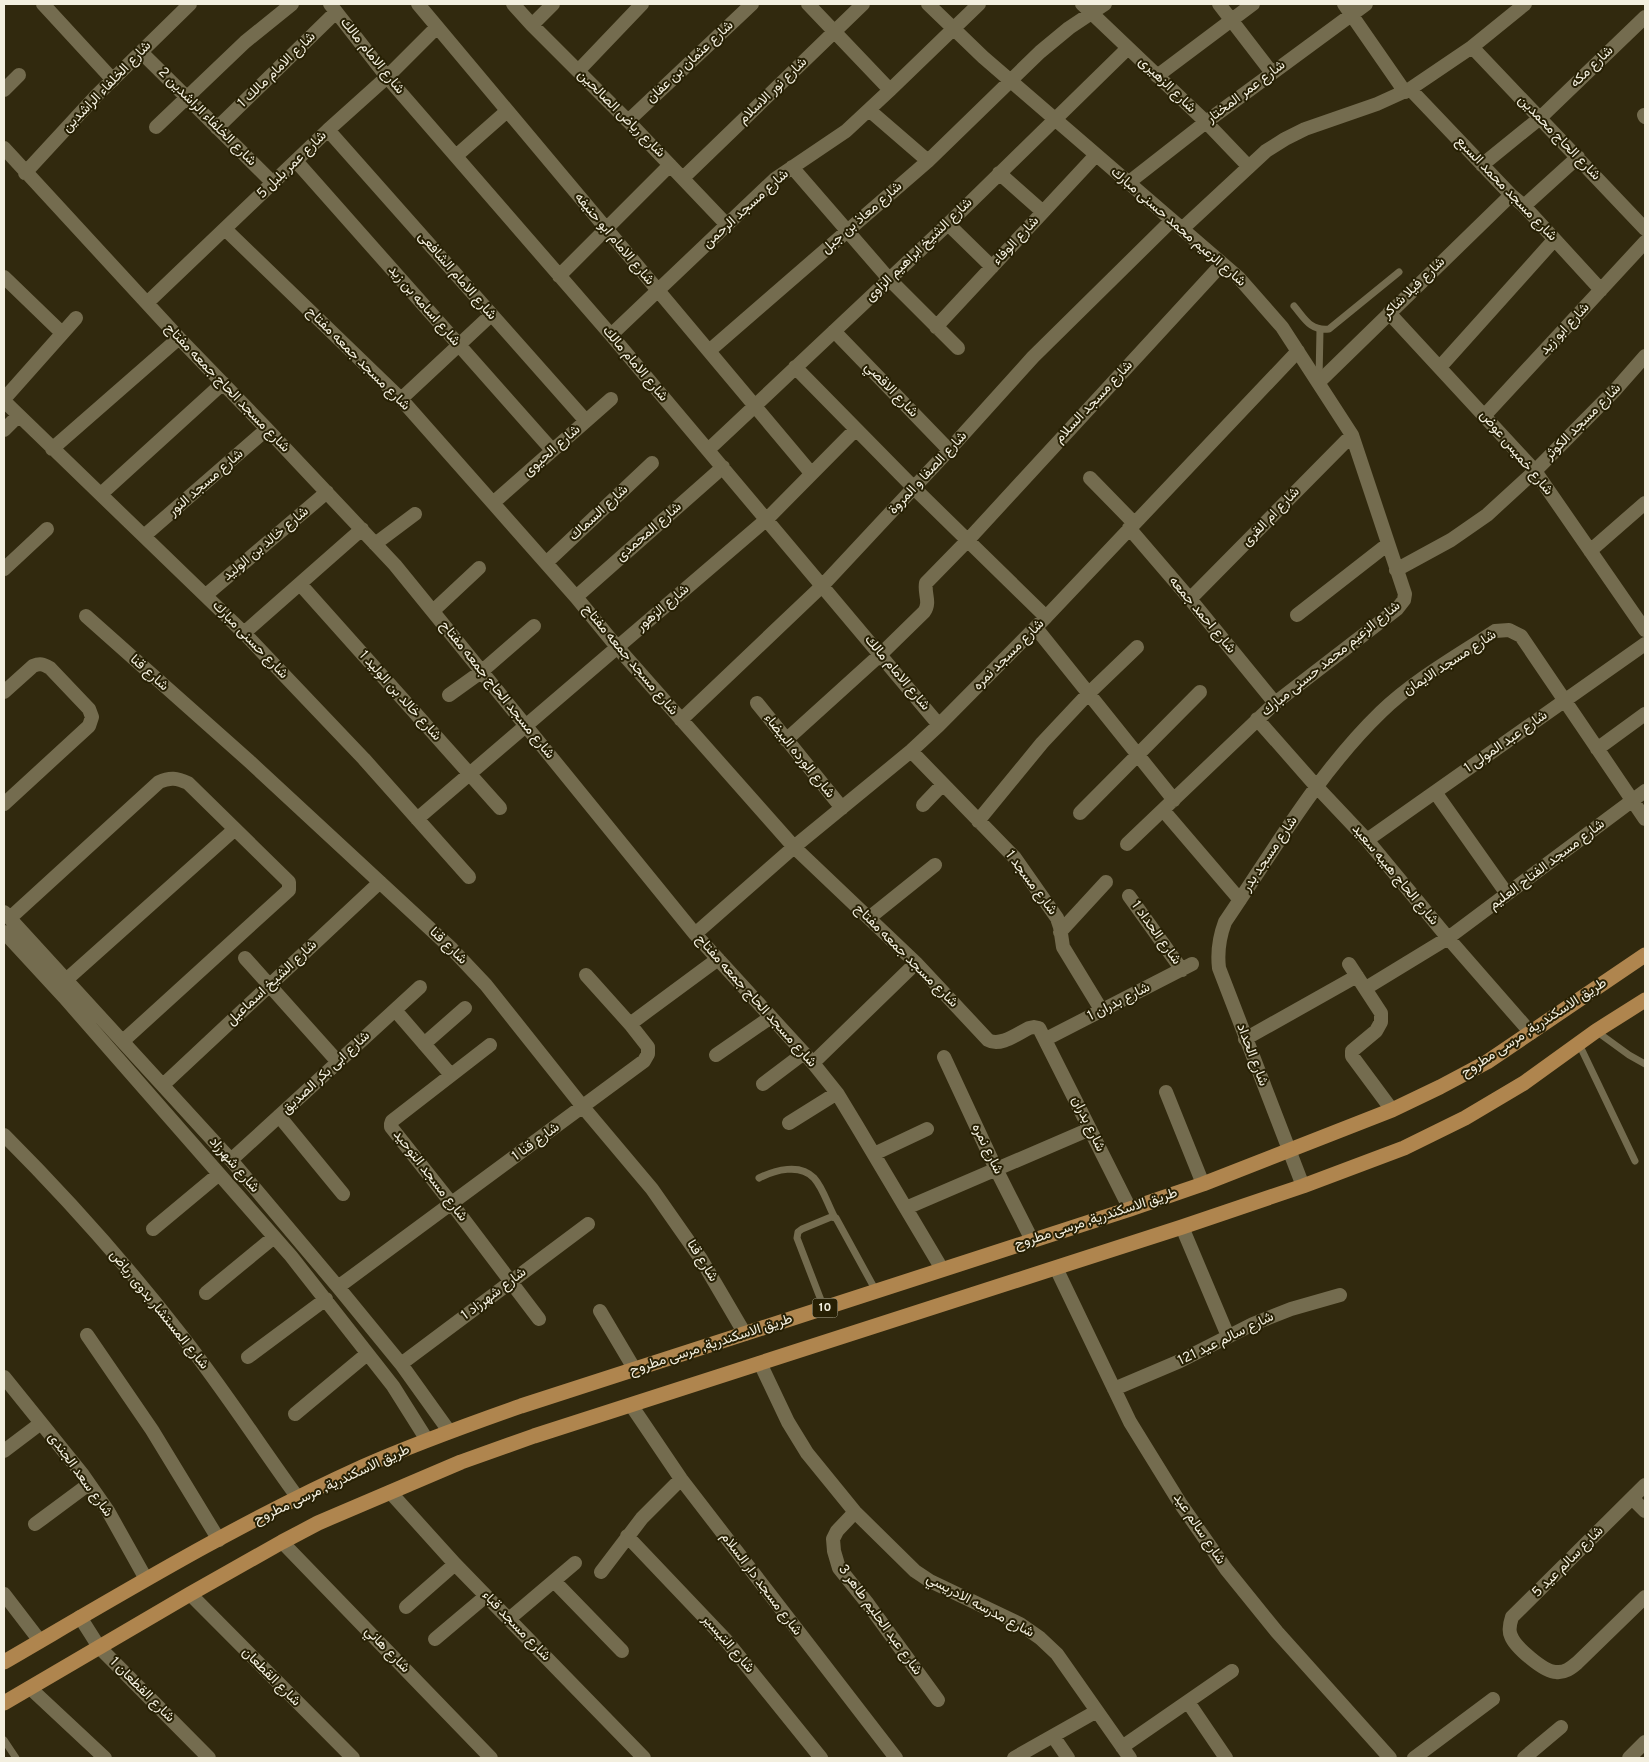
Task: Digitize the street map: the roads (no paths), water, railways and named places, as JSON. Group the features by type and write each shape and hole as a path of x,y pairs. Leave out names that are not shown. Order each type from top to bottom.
{"main road":[{"name":"طريق الاسكندرية, مرسى مطروح","path":"4,1662 146,1579 298,1498 449,1431 1130,1209 1203,1184 1392,1110 1479,1066 1645,955"},
{"name":"طريق الاسكندرية, مرسى مطروح","path":"4,1703 282,1542 390,1492 462,1462 534,1436 1182,1227 1303,1186 1404,1148 1466,1118 1524,1083 1596,1031 1645,1000"}],"street":[{"path":"43,4 113,80"},
{"path":"156,126 245,42 292,4"},
{"name":"شارع الامام ابو حنيفه","path":"418,4 811,473"},
{"name":"شارع رياض الصالحين","path":"513,4 728,225"},
{"path":"532,25 553,4"},
{"path":"578,71 642,4"},
{"name":"شارع عثمان بن عفان","path":"628,121 752,4"},
{"path":"808,4 890,90"},
{"name":"شارع نور الاسلام","path":"683,178 863,4"},
{"name":"شارع الزعيم محمد حسنى مبارك","path":"928,4 953,29 1054,119 1239,278 1282,327 1352,435 1405,594 1401,605 1257,719 1128,844"},
{"name":"شارع مسجد الرحمن","path":"611,334 775,179 846,131 979,4"},
{"name":"شارع معاذ بن جبل","path":"709,351 928,161 1087,8 1105,4"},
{"path":"1219,4 1272,73"},
{"path":"1157,76 1252,4"},
{"name":"شارع عمر المختار","path":"1128,183 1272,73 1348,9 1366,4"},
{"name":"شارع الصفا و المروة","path":"681,720 823,585 1033,357 1176,225 1266,152 1292,135 1377,104 1407,90 1472,47 1525,4"},
{"name":"شارع الخلفاء الراشدين","path":"25,172 184,6"},
{"name":"شارع الامام مالك","path":"333,8 387,77 611,334 939,725"},
{"name":"شارع الامام مالك 1","path":"217,128 333,8"},
{"name":"شارع الزهيرى","path":"1087,8 1206,122 1249,167"},
{"name":"شارع مسجد محمد السبع","path":"1348,9 1407,90 1524,206 1601,290"},
{"name":"شارع مكه","path":"1482,165 1540,118 1645,17"},
{"name":"شارع عمر بلبل 5","path":"147,303 328,130 387,77 437,27"},
{"name":"شارع الحاج محمدين","path":"1472,47 1645,229"},
{"name":"شارع الشيخ ابراهيم الزاوى","path":"708,450 948,224 1128,48"},
{"name":"شارع الخلفاء الراشدين 2","path":"141,52 273,183"},
{"path":"4,90 19,75"},
{"path":"869,110 928,161"},
{"path":"456,156 507,111"},
{"name":"شارع الامام الشافعى","path":"328,130 586,421"},
{"name":"شارع مسجد الحاج جمعه مفتاح","path":"4,148 179,338 362,529 433,611 480,672 695,934 809,1058 837,1094 942,1269"},
{"name":"شارع الوفاء","path":"936,327 1096,155"},
{"path":"1524,206 1578,157"},
{"name":"شارع اسامه بن زيد","path":"296,161 552,450"},
{"path":"559,276 670,165"},
{"path":"792,167 889,279 958,348"},
{"path":"999,173 1043,212"},
{"name":"شارع فيلا شاكر","path":"1318,382 1512,195"},
{"path":"948,224 992,267"},
{"name":"شارع مسجد جمعه مفتاح","path":"225,229 401,399 576,596 617,647 794,847 916,963 988,1040 998,1043 1034,1027 1039,1028 1046,1040"},
{"path":"1440,367 1554,240"},
{"name":"شارع ابو زيد","path":"1485,415 1645,242"},
{"name":"شارع مسجد السلام","path":"786,740 881,654 924,612 928,607 925,590 926,583 968,540 1222,264"},
{"path":"5,281 62,334"},
{"name":"شارع خميس عوض","path":"1389,313 1535,471 1645,630"},
{"path":"401,399 491,315"},
{"path":"4,400 76,318"},
{"name":"شارع الاقصي","path":"834,331 949,450"},
{"path":"52,448 179,338"},
{"name":"شارع مسجد نمره","path":"695,934 794,847 911,751 939,725 1036,628 1298,351"},
{"name":"شارع مسجد الكوثر","path":"1396,570 1472,527 1487,515 1535,471 1616,389 1645,356"},
{"path":"795,367 914,488 1046,617"},
{"path":"101,494 223,383"},
{"name":"شارع الحيوى","path":"493,503 611,399"},
{"name":"شارع حسنى مبارك","path":"4,400 18,416 244,633 364,758 468,877"},
{"path":"4,430 18,416"},
{"name":"شارع مسجد النور","path":"144,536 267,429"},
{"name":"شارع الزهور","path":"417,819 767,519 856,429"},
{"name":"شارع ام القرى","path":"1190,599 1352,435"},
{"name":"شارع السماك","path":"546,563 652,463"},
{"name":"شارع المحمدى","path":"576,596 723,467"},
{"path":"1090,478 1131,526"},
{"name":"شارع خالد بن الوليد","path":"206,595 327,492"},
{"path":"1590,551 1645,503"},
{"path":"375,544 416,514"},
{"name":"شارع احمد جمعه","path":"1131,526 1275,703"},
{"path":"4,569 47,529"},
{"path":"244,633 362,529"},
{"path":"1297,615 1388,544"},
{"path":"433,611 479,568"},
{"name":"شارع خالد بن الوليد 1","path":"300,584 500,808"},
{"name":"شارع قنا","path":"86,616 249,761 452,949 486,985 583,1107 652,1188 678,1223 745,1334"},
{"path":"449,695 480,672 534,626"},
{"path":"1036,628 1174,800"},
{"name":"شارع مسجد الايمان","path":"1316,786 1381,712 1404,692 1495,630 1509,630 1521,636 1645,819"},
{"name":"شارع عبد المولى 1","path":"1367,840 1645,644"},
{"path":"978,821 1042,743 1088,694 1137,647"},
{"path":"4,692 33,666 39,663 50,668 89,709 92,717 89,726 4,804"},
{"path":"1080,813 1200,692"},
{"name":"شارع الورده البيضاء","path":"756,703 842,808"},
{"path":"1597,749 1645,714"},
{"name":"شارع الحاج هيبه سعيد","path":"1257,719 1367,840 1448,938 1531,1033"},
{"name":"شارع مسجد 1","path":"911,751 1014,858 1057,918 1063,947 1102,1011"},
{"path":"5,934 10,919 159,782 168,778 179,778 188,783 289,882 289,890 123,1041"},
{"path":"923,805 943,784"},
{"name":"شارع مسجد بدر","path":"1225,922 1316,786"},
{"name":"شارع مسجد الفتاح العليم","path":"1366,988 1448,938 1645,790"},
{"path":"1435,792 1508,894"},
{"path":"1163,810 1240,900"},
{"path":"66,980 235,829"},
{"path":"869,918 935,865"},
{"name":"شارع الشيخ اسماعيل","path":"163,1085 380,882"},
{"path":"1060,932 1106,882"},
{"name":"شارع الحداد 1","path":"1129,896 1187,967"},
{"name":"شارع شهرزاد","path":"10,919 231,1160 401,1364 449,1431"},
{"name":"شارع الحداد","path":"1225,922 1218,945 1218,968 1303,1186"},
{"name":"شارع شهرزاد","path":"5,934 64,997 220,1174 326,1299 393,1386 427,1440"},
{"path":"245,958 338,1062"},
{"path":"630,1024 718,959"},
{"path":"763,1084 809,1058 916,963"},
{"path":"1349,964 1381,1013 1381,1022 1376,1031 1352,1051 1352,1056 1392,1110"},
{"name":"شارع بدران 1","path":"1046,1040 1187,967"},
{"name":"شارع قنا 1","path":"338,1287 644,1061 648,1054 648,1047 586,975"},
{"path":"1245,1039 1357,976"},
{"name":"شارع ابى بكر الصديق","path":"231,1160 420,986"},
{"path":"424,1044 464,1008"},
{"path":"395,1010 451,1075"},
{"path":"716,1055 771,1017"},
{"name":"شارع بدران","path":"1046,1040 1130,1209"},
{"name":"شارع مسجد التوحيد","path":"490,1045 392,1121 391,1127 539,1319"},
{"name":"شارع نمره","path":"944,1057 996,1169 1032,1240"},
{"path":"1166,1092 1203,1184"},
{"path":"789,1123 837,1094"},
{"path":"279,1116 343,1194"},
{"path":"874,1154 928,1129"},
{"path":"906,1208 1090,1129"},
{"name":"شارع المستشار بدوى رياض","path":"4,1135 87,1222 137,1280 185,1340 298,1498"},
{"path":"153,1228 220,1174"},
{"name":"شارع شهرزاد 1","path":"401,1364 588,1224"},
{"path":"1182,1227 1228,1336"},
{"path":"206,1293 274,1237"},
{"name":"شارع سالم عيد","path":"1056,1268 1130,1422 1180,1503 1226,1569 1276,1632 1390,1758"},
{"name":"شارع سالم عيد 121","path":"1114,1389 1180,1362 1253,1324 1291,1309 1340,1295"},
{"path":"248,1357 326,1299"},
{"path":"600,1311 635,1370"},
{"path":"87,1335 152,1430 219,1540"},
{"path":"295,1414 367,1354"},
{"name":"شارع مدرسه الادريسي","path":"760,1363 788,1422 807,1453 855,1512 922,1576 947,1590 1020,1624 1040,1638 1057,1654 1126,1752"},
{"name":"شارع سعد الجندى","path":"4,1377 89,1484 108,1511 146,1579"},
{"name":"شارع مسجد دار السلام","path":"631,1405 681,1479 896,1758"},
{"path":"4,1451 41,1423"},
{"path":"601,1572 642,1518 681,1479"},
{"path":"35,1524 89,1484"},
{"name":"شارع سالم عيد 5","path":"1643,1606 1568,1670 1556,1672 1544,1669 1517,1645 1510,1636 1509,1626 1512,1617 1645,1485"},
{"name":"شارع مسجد قباء","path":"390,1492 455,1564 641,1757"},
{"path":"1632,1498 1645,1511"},
{"name":"شارع عبد الحليم طاهر 3","path":"855,1512 837,1531 833,1539 839,1568 868,1604 938,1700"},
{"name":"شارع التيسير","path":"627,1536 725,1639 821,1758"},
{"name":"شارع هاني","path":"282,1542 491,1758"},
{"path":"406,1607 455,1564"},
{"path":"509,1619 575,1564"},
{"path":"554,1581 622,1652"},
{"path":"4,1594 40,1641"},
{"name":"شارع القطعان","path":"190,1594 353,1758"},
{"path":"435,1639 486,1596"},
{"name":"شارع القطعان 1","path":"80,1618 99,1647 209,1758"},
{"path":"1126,1752 1188,1702 1232,1672"},
{"path":"30,1688 105,1758"},
{"path":"1414,1758 1493,1699"},
{"path":"1188,1702 1226,1758"},
{"path":"1014,1758 1097,1712"},
{"path":"1524,1758 1561,1727"},
{"path":"1053,1736 1068,1758"},
{"path":"1629,1758 1645,1742"}],"lane":[{"path":"1294,306 1312,327 1320,330 1329,329 1399,272"},
{"path":"1318,382 1320,330"},
{"path":"1596,1031 1645,1064"},
{"path":"1579,1043 1635,1161"},
{"path":"759,1178 780,1170 796,1170 809,1174 815,1179 876,1291"},
{"path":"824,1308 797,1238 798,1232 802,1229 834,1216"},
{"path":"4,1740 16,1758"}]}
